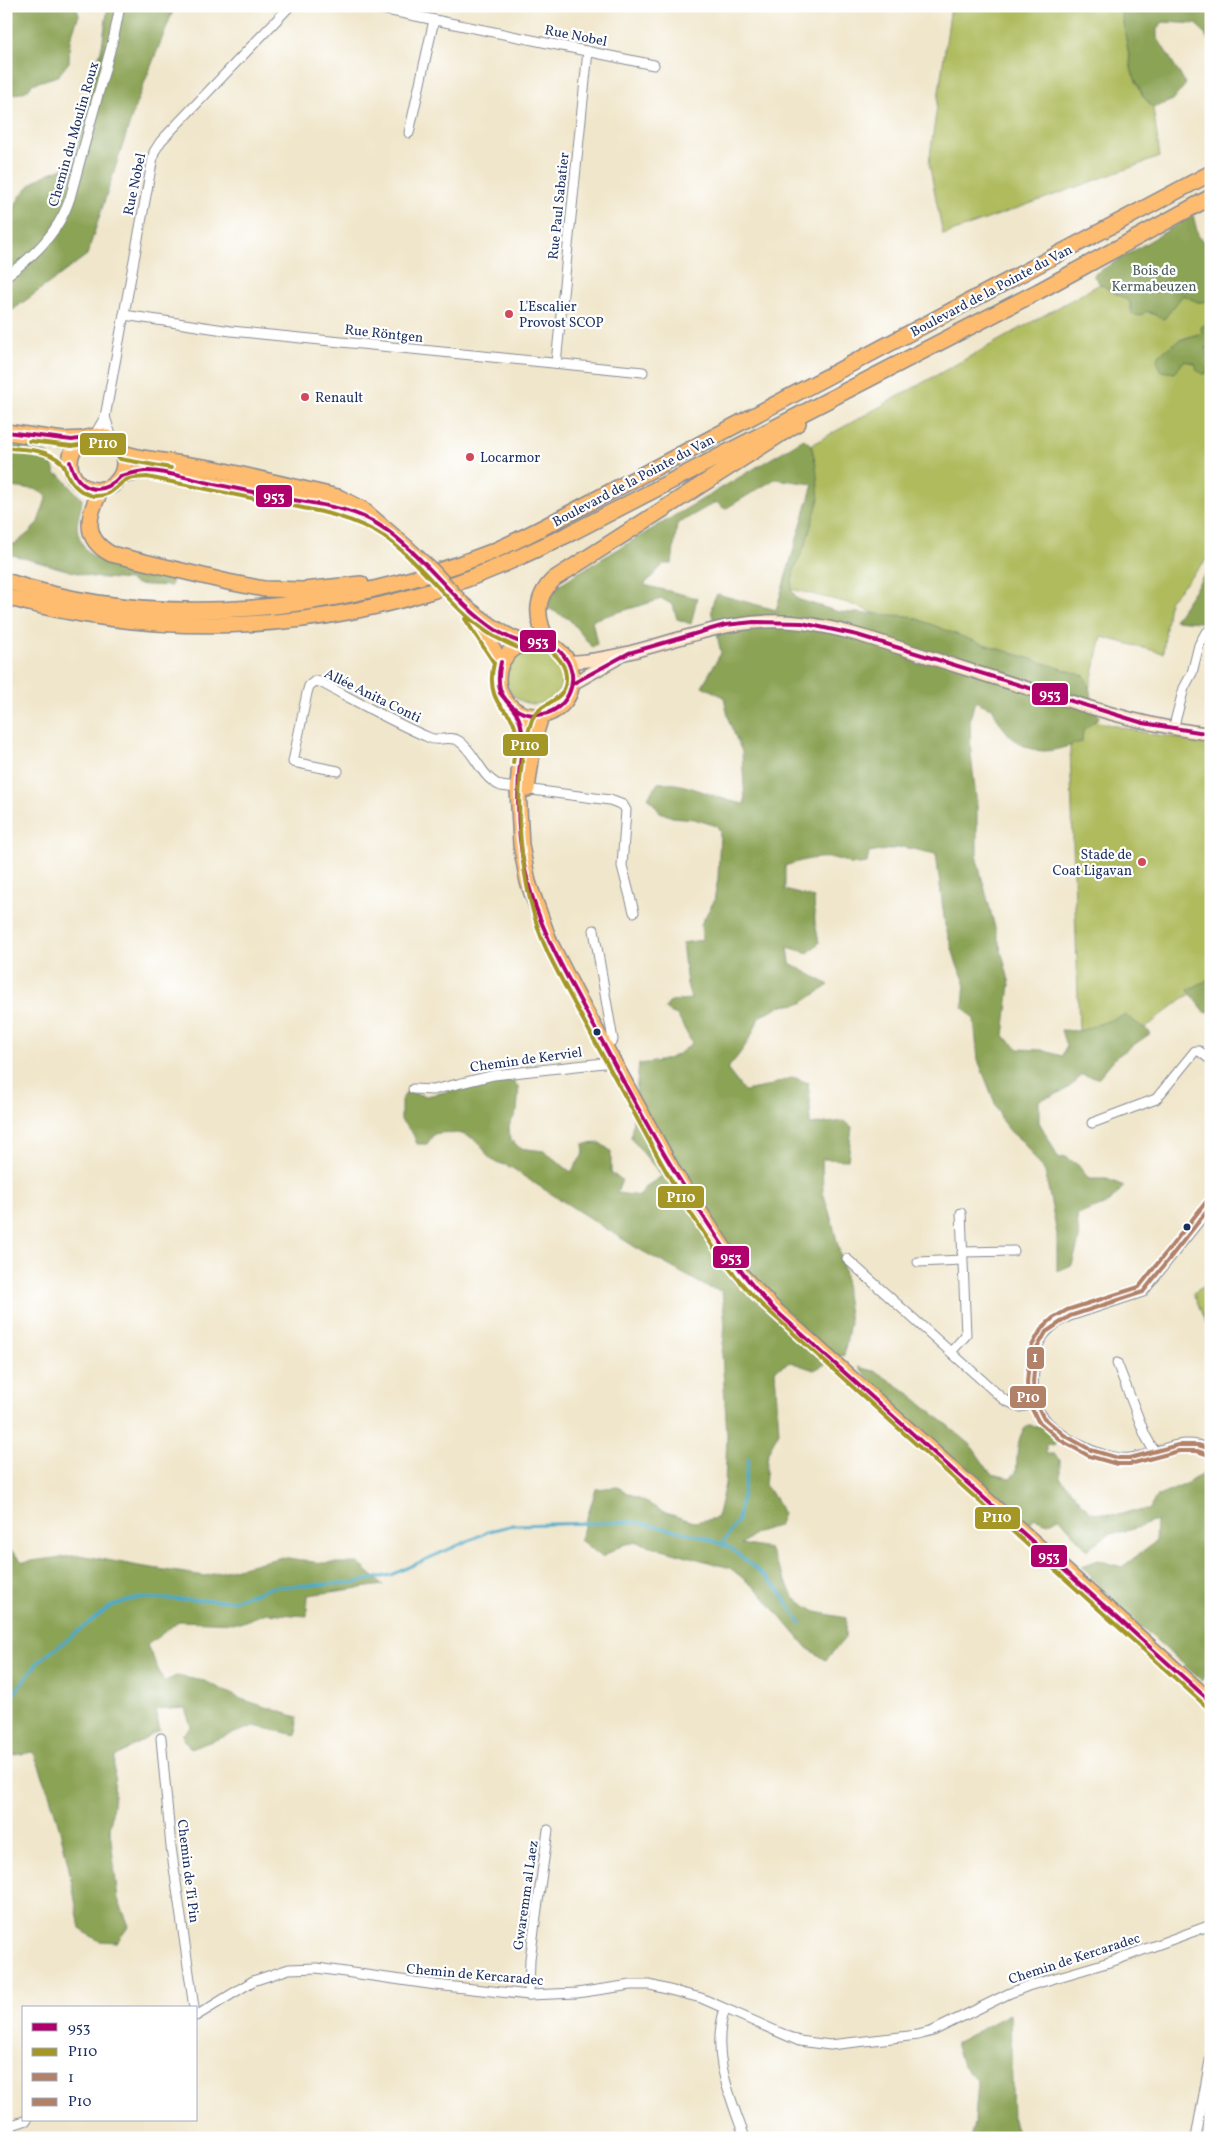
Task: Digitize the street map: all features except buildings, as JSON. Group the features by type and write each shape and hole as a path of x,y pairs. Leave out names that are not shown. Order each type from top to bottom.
{"main road":[{"name":"Boulevard de la Pointe du Van","path":"6,581 46,592 116,604 207,610 244,609 323,601 398,584 489,553 591,502 1211,173"},
{"name":"Boulevard de la Pointe du Van","path":"6,597 89,616 138,622 194,625 267,623 363,609 455,583 520,558 1048,287 1211,197"},
{"path":"549,644 541,627 537,612 542,595 554,579 785,433 845,390"},
{"path":"6,432 63,440 100,436 142,458 216,469 338,497 362,508 433,572 463,605 501,662"},
{"path":"89,438 77,445 70,462 71,470 80,483 87,487 102,489 113,484 121,476 124,461 118,447"},
{"path":"6,442 52,448 58,450 70,462"},
{"path":"121,476 147,472 163,474 338,508 380,525"},
{"path":"102,489 93,504 90,520 95,540 104,550 122,557 244,586 264,589 304,590 361,584 489,553"},
{"path":"463,605 489,625 509,637 524,643"},
{"path":"568,662 629,653 725,626 768,621 802,623 847,632 1078,704 1173,729 1211,734"},
{"path":"536,641 549,644 557,648 568,662 572,672 572,684 569,695 562,705 552,712 541,716 532,716 516,711 507,704 499,689 498,673 501,662 514,647 524,643 536,641"},
{"path":"572,684 629,653"},
{"path":"516,711 522,732 523,790 539,912 556,957 674,1173 731,1261 748,1283 774,1309 1211,1702"},
{"path":"523,790 541,716"}],"street":[{"name":"Chemin du Moulin Roux","path":"6,276 44,244 64,215 114,36 120,6"},
{"name":"Rue Nobel","path":"89,438 105,417 150,164 156,147 290,6"},
{"name":"Rue Nobel","path":"367,6 654,65"},
{"path":"409,133 434,20"},
{"name":"Rue Paul Sabatier","path":"556,363 588,51"},
{"name":"Rue Röntgen","path":"124,315 231,331 643,372"},
{"name":"Rue Nobel","path":"105,417 118,447"},
{"path":"1173,729 1184,688 1192,673 1202,637 1211,629"},
{"name":"Allée Anita Conti","path":"338,771 292,762 307,693 309,686 315,681 394,722 430,738 457,740 464,746 489,779 500,786 523,790"},
{"path":"523,790 602,798 623,805 626,810 622,866 634,912"},
{"path":"594,930 613,1040 604,1045"},
{"path":"1092,1123 1156,1099 1195,1051 1200,1051 1211,1060"},
{"name":"Chemin de Kerviel","path":"413,1089 434,1090 494,1075 613,1062"},
{"path":"1211,1206 1147,1295 1064,1319 1048,1331 1036,1350 1034,1388 1036,1404 1042,1416 1056,1429 1101,1455 1116,1458 1132,1458 1167,1447 1184,1444 1202,1445 1211,1449"},
{"path":"951,1352 966,1335 961,1213"},
{"path":"918,1262 1014,1251"},
{"path":"846,1259 1009,1403 1019,1407 1036,1404"},
{"path":"1117,1363 1145,1435 1154,1451"},
{"name":"Chemin de Ti Pin","path":"161,1738 171,1847 194,2006"},
{"name":"Gwaremm al Laez","path":"528,1995 530,1959 548,1830"},
{"name":"Chemin de Kercaradec","path":"198,2015 253,1981 274,1972 303,1968 336,1970 436,1986 528,1995 570,1994 631,1985 650,1985 685,1992 784,2035 813,2044 830,2046 918,2035 946,2026 1010,1993 1028,1986 1113,1961 1211,1925"},
{"path":"725,2008 718,2040 720,2059 745,2138"},
{"path":"1196,2138 1211,2055"},
{"path":"6,2127 22,2122"}],"green space":[{"path":"6,6 76,6 79,15 70,40 69,62 58,76 32,84 24,92 6,94"},
{"path":"108,6 175,6 136,104 87,255 6,315 6,217 32,183 49,174 74,165 81,123 102,46"},
{"path":"951,6 1120,6 1132,72 1143,96 1153,108 1160,157 943,235 929,163"},
{"path":"1120,6 1211,6 1211,43 1197,24 1163,22 1157,29 1157,37 1186,84 1173,100 1153,108 1143,96 1132,72"},
{"name":"Bois de Kermabeuzen","path":"1193,215 1198,235 1211,252 1211,301 1198,302 1183,295 1164,319 1147,311 1140,316 1132,314 1130,302 1100,284 1093,275"},
{"path":"1100,284 1130,302 1130,309 1146,311 1164,319 1183,295 1198,302 1211,301 1211,328 1209,326 1201,329 1202,333 1178,340 1184,361 1195,363 1202,374 1207,373 1209,367 1205,347 1211,349 1211,555 1169,601 1163,653 1102,637 1087,698 848,603 791,589 794,569 806,543 816,465 811,445"},
{"name":"Bois de Kermabeuzen","path":"1204,325 1211,328 1211,349 1206,347 1210,364 1207,373 1202,374 1197,370 1195,363 1184,361 1175,373 1160,371 1157,358 1177,342 1202,333 1201,327"},
{"path":"804,439 811,445 816,465 819,499 806,543 794,569 791,589 797,599 839,612 910,616 971,640 1085,676 1099,718 1083,730 1082,742 1049,751 1035,750 1027,747 1006,732 993,709 975,701 970,719 971,755 977,806 977,860 1010,984 1004,1036 1019,1049 1041,1050 1062,1056 1066,1046 1061,1030 1079,1031 1125,1015 1151,1033 1116,1057 1098,1078 1081,1075 1068,1088 1039,1100 1039,1122 1058,1158 1066,1157 1078,1165 1089,1179 1107,1179 1124,1186 1109,1203 1077,1215 1079,1241 1072,1265 1057,1271 1057,1234 1045,1172 1023,1142 1002,1121 978,1060 974,1019 963,1008 965,981 957,965 945,925 936,854 903,847 869,853 867,863 851,865 835,859 818,858 785,866 785,890 814,898 815,922 819,943 808,953 788,947 790,963 829,985 802,1003 777,1007 759,1017 746,1044 727,1069 744,1091 766,1087 793,1077 808,1083 810,1125 844,1121 852,1127 848,1160 822,1159 823,1192 845,1274 850,1322 844,1355 814,1370 790,1362 775,1370 779,1432 768,1452 765,1485 774,1496 783,1514 778,1526 757,1532 741,1544 769,1549 795,1599 816,1612 846,1618 845,1638 826,1660 807,1648 759,1591 730,1568 637,1542 622,1545 602,1557 580,1540 596,1489 617,1487 666,1513 694,1522 717,1518 725,1484 727,1435 722,1354 725,1325 722,1291 709,1288 635,1247 512,1168 492,1160 480,1144 470,1137 458,1133 440,1133 434,1134 427,1144 417,1144 413,1134 401,1120 401,1100 407,1092 426,1096 509,1079 519,1087 517,1111 509,1126 510,1139 520,1148 544,1151 571,1172 584,1153 583,1144 600,1143 611,1151 611,1173 622,1180 617,1193 640,1196 645,1187 662,1176 631,1138 639,1064 668,1059 680,1053 692,1043 677,1015 667,1011 665,1008 671,1001 691,999 687,984 682,943 702,940 701,924 714,901 718,878 720,831 717,826 694,819 672,817 660,812 648,797 658,783 669,783 745,804 742,752 729,721 724,697 702,686 721,653 717,635 720,631 714,622 712,604 717,594 776,610 813,484 775,479 725,509 716,502 677,524 672,564 664,564 644,585 697,598 691,624 677,619 673,605 662,599 592,620 597,644 592,647 569,619 544,606 551,592 571,577"},
{"path":"6,445 38,449 48,454 56,475 60,475 82,499 77,524 78,533 83,546 92,555 116,568 172,579 171,586 136,584 129,580 92,577 9,554 6,556 6,543 15,544 31,531 38,522 47,496 35,489 6,487"},
{"path":"1211,565 1211,623 1174,620"},
{"path":"528,646 540,646 555,654 563,669 563,681 555,696 540,704 528,704 513,696 505,681 505,669 513,654"},
{"name":"Stade de Coat Ligavan","path":"1069,715 1151,734 1211,742 1211,983 1182,999 1139,1033 1079,1031"},
{"path":"1211,978 1211,1010 1206,1013 1188,990"},
{"path":"1211,1282 1211,1336 1193,1293"},
{"path":"858,1367 877,1372 910,1394 970,1444 991,1474 1010,1478 1016,1473 1021,1434 1029,1425 1045,1427 1055,1437 1055,1445 1046,1444 1046,1454 1054,1454 1060,1460 1060,1477 1090,1512 1119,1515 1131,1511 1149,1510 1156,1497 1184,1485 1211,1468 1211,1657 1205,1665 1210,1673 1201,1680 1109,1598 1082,1566 1098,1560 1122,1567 1155,1542 1156,1521 1130,1530 1109,1534 1087,1550 1059,1517 1048,1523 1034,1518 1030,1524 1020,1523 885,1403 866,1375"},
{"path":"6,1546 23,1562 80,1555 205,1576 282,1557 320,1563 358,1563 383,1585 308,1595 307,1616 266,1613 240,1623 179,1621 147,1645 164,1682 176,1676 205,1681 241,1699 297,1717 296,1735 254,1726 190,1749 182,1735 191,1727 185,1708 155,1710 160,1730 115,1757 114,1795 110,1830 118,1899 129,1926 117,1942 99,1941 80,1929 62,1839 42,1773 33,1752 9,1756 6,1759"},
{"path":"1010,2014 1013,2120 1019,2138 970,2138 975,2120 978,2081 962,2066 955,2043"}],"waterway":[{"path":"722,1544 738,1520 749,1458"},
{"path":"6,1704 38,1662 111,1606 137,1598 232,1601 273,1587 351,1583 391,1575 490,1531 513,1525 636,1522 701,1536 731,1548 777,1587 801,1624"}],"transit line":[{"name":"953","path":"6,432 72,440 100,436 113,441 122,453"},
{"name":"P110","path":"29,441 72,446 99,442 109,446 120,459 171,468"},
{"name":"P110","path":"6,448 35,450 49,454 63,464 68,476 77,488 94,496 107,494 126,480 147,477 312,510 358,523 386,538 400,549 452,602 493,636 518,648 543,648 557,657 565,671 565,685 558,697 540,709 532,720 525,746 521,775 519,806 521,839 524,871 530,902 549,955 579,1013 659,1160 706,1237 723,1261 761,1304 1207,1707"},
{"name":"953","path":"70,462 78,480 91,488 105,487 121,476"},
{"name":"953","path":"121,476 144,471 162,472 345,510 370,520 412,551 467,607 497,631 514,640 523,642 536,641 549,644 560,651 568,662 572,674 569,694 564,702 548,713 539,715 519,711 500,693"},
{"name":"P110","path":"465,619 494,663 492,675 494,692 498,703 512,719 516,733 513,763"},
{"name":"953","path":"572,684 629,653 725,625 754,622 802,623 857,635 1143,723 1211,734"},
{"name":"953","path":"501,662 499,687 506,701 516,712 522,731 518,799 519,835 525,870 538,914 557,957 663,1153 721,1243 746,1277 774,1309 1211,1702"},
{"name":"P10","path":"1206,1202 1139,1287 1067,1310 1053,1318 1042,1328 1030,1349 1027,1383 1029,1403 1038,1421 1060,1440 1089,1456 1117,1464 1130,1464 1179,1451 1197,1451 1209,1455"},
{"name":"1","path":"1211,1206 1143,1292 1070,1316 1046,1332 1036,1350 1033,1382 1035,1401 1043,1417 1064,1435 1091,1450 1118,1458 1130,1458 1178,1445 1198,1445 1211,1449"}],"place":[{"name":"L'Escalier Provost SCOP","path":"509,314"},
{"name":"Renault","path":"305,397"},
{"name":"Locarmor","path":"470,457"},
{"name":"Stade de Coat Ligavan","path":"1142,862"}]}
